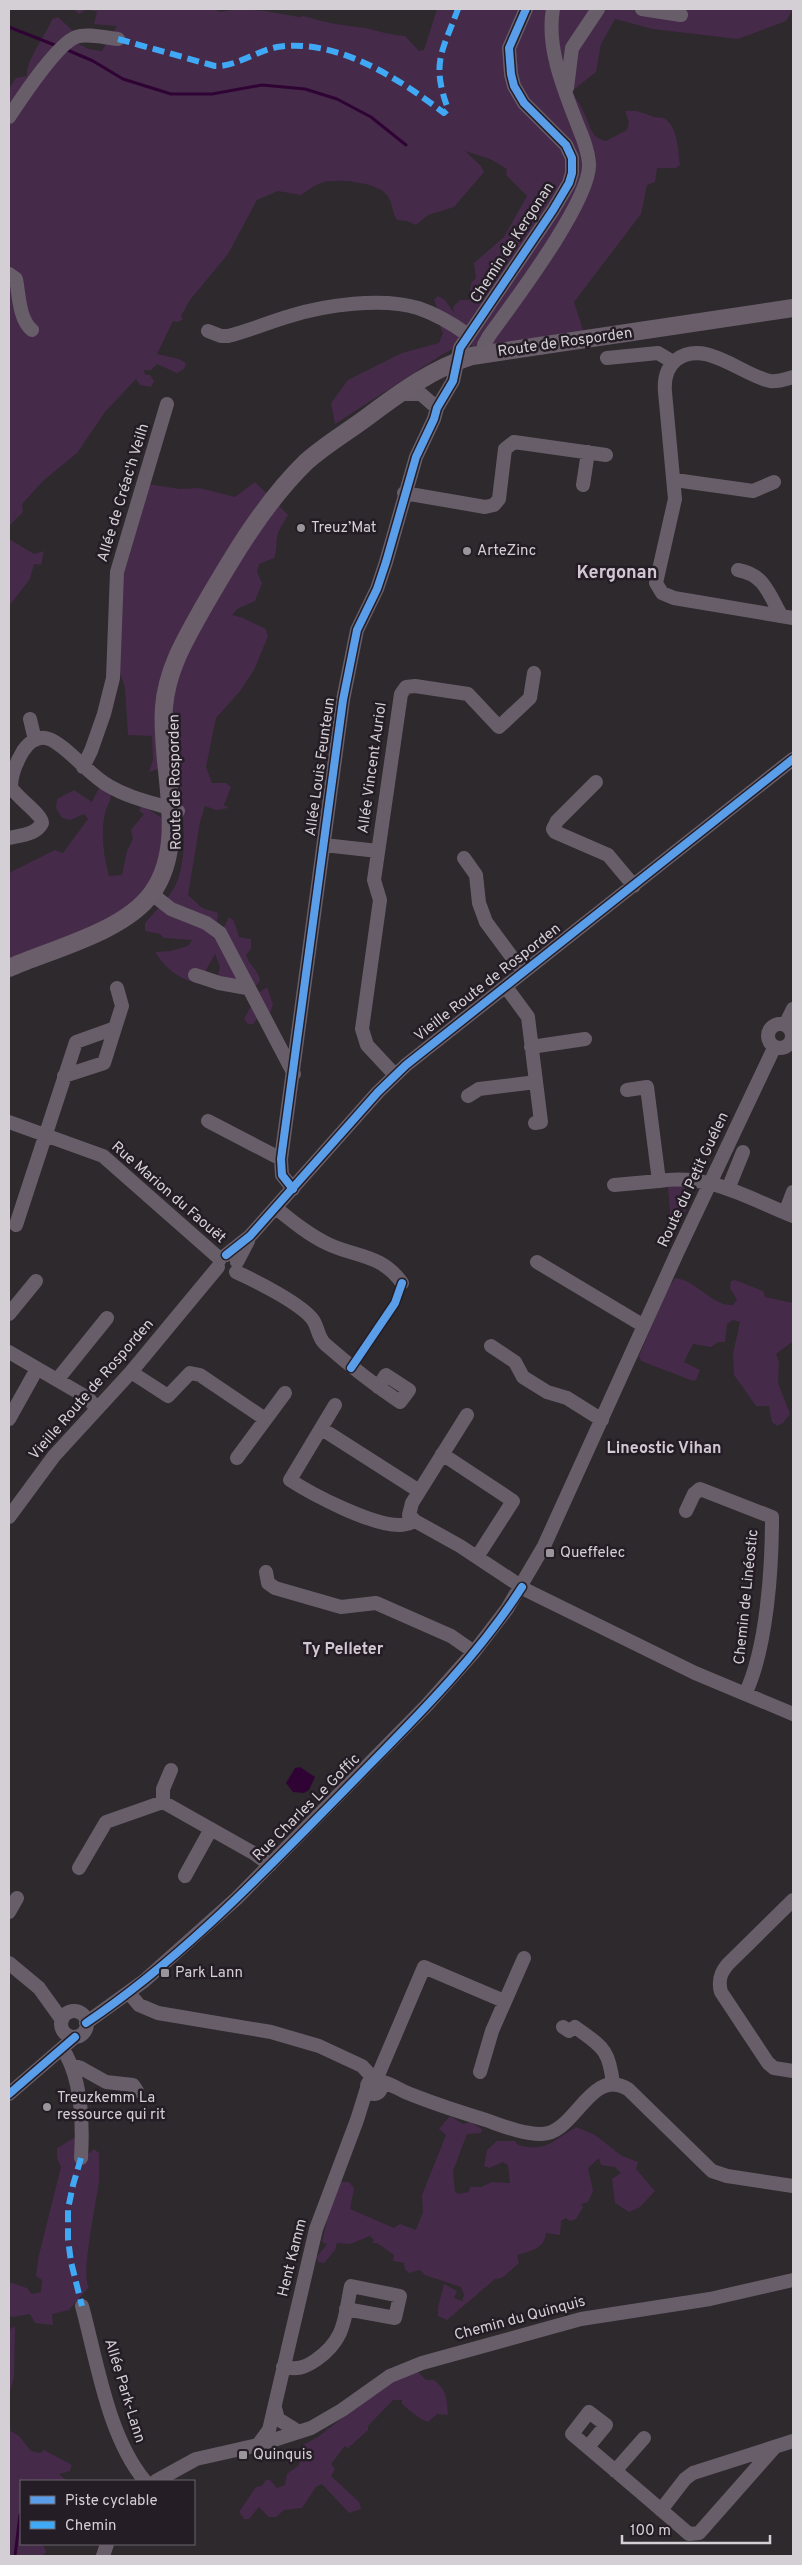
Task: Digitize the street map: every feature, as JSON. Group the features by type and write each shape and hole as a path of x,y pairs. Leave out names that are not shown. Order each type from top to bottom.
{"main road":[{"name":"Route de Rosporden","path":"9,980 117,933 140,919 155,897 167,861 174,809 164,707 170,675 184,642 229,564 278,493 307,462 399,394 429,374 456,362 484,354 793,308"},
{"name":"Route de Rosporden","path":"9,968 105,928 155,897"}],"street":[{"name":"Chemin de Kergonan","path":"456,362 460,348 553,210 569,183 572,173 572,158 566,145 524,103 514,86 509,48 526,9"},
{"name":"Chemin de Kergonan","path":"484,354 485,342 562,227 587,179 588,153 566,91 551,37 553,9"},
{"name":"Chemin de Kergonan","path":"566,91 572,48 598,9"},
{"path":"642,9 682,15"},
{"path":"9,118 34,82 70,41 82,36 118,39"},
{"path":"9,274 16,279 24,318 27,326 32,330"},
{"path":"208,331 221,336 228,336 311,310 340,305 378,304 418,308 446,321 468,335"},
{"path":"787,616 674,598 659,590 656,583 675,499 675,480 664,384 673,362 686,354 702,353 768,380 793,377"},
{"path":"607,358 658,354 673,362"},
{"name":"Allée Louis Feunteun","path":"293,1189 282,1175 281,1159 345,691 354,640 386,562 404,493 436,408 450,387 456,362"},
{"path":"429,374 436,408"},
{"path":"399,394 421,394 436,408"},
{"name":"Allée de Créac'h Veilh","path":"83,767 91,752 111,689 114,664 116,572 167,404"},
{"path":"404,493 490,506 499,499 505,449 511,442 606,455"},
{"path":"583,485 588,452"},
{"path":"675,480 753,491 774,482"},
{"path":"738,570 758,577 787,616"},
{"name":"Allée Vincent Auriol","path":"395,1075 367,1045 363,1034 380,900 374,880 399,700 404,689 415,686 468,694 499,727 530,698 534,673"},
{"path":"30,719 35,740"},
{"path":"9,838 37,830 42,823 40,817 14,792 11,787 10,778 22,752 35,740 50,739 83,767 118,791 174,809"},
{"name":"Vieille Route de Rosporden","path":"11,1509 54,1456 131,1372 202,1287 227,1265 250,1236 395,1075 793,759"},
{"path":"596,782 557,821 553,829 558,834 608,855 634,886"},
{"name":"Allée Vincent Auriol","path":"324,845 378,851"},
{"path":"464,858 476,875 479,903 486,922 523,972"},
{"path":"155,897 171,909 206,923 220,933 247,988 294,1074"},
{"path":"195,975 220,983 247,988"},
{"path":"506,987 526,1012 542,1122"},
{"path":"64,1076 104,1063 122,1006 117,988"},
{"path":"785,1025 793,1008"},
{"path":"776,1025 785,1025 791,1032 792,1042 784,1048 774,1048 768,1041 768,1031 776,1025"},
{"path":"16,1226 76,1042 116,1028"},
{"path":"532,1047 585,1039"},
{"name":"Route du Petit Guélen","path":"522,1587 544,1546 774,1048"},
{"path":"468,1096 479,1089 536,1082"},
{"path":"627,1090 647,1087 659,1180"},
{"path":"208,1121 281,1159"},
{"name":"Rue Marion du Faouët","path":"9,1122 95,1152 111,1161 227,1265 264,1285 310,1316 325,1344 343,1357 351,1368 378,1387"},
{"path":"728,1188 743,1152"},
{"path":"614,1185 683,1178 728,1188 789,1214 793,1192"},
{"path":"276,1208 326,1243 360,1253 383,1265 402,1283"},
{"path":"537,1262 644,1326"},
{"path":"9,1314 36,1282"},
{"path":"57,1380 107,1318"},
{"path":"491,1346 515,1362 523,1377 547,1392 567,1398 602,1420"},
{"path":"9,1352 88,1398 97,1409"},
{"path":"131,1372 168,1396 190,1374 200,1375 265,1419"},
{"path":"9,1419 33,1376"},
{"path":"237,1458 285,1393"},
{"path":"336,1404 290,1480 317,1496 369,1517 399,1526 415,1521"},
{"path":"467,1415 419,1491 409,1512 411,1518 477,1557 522,1587 680,1666 793,1714"},
{"path":"322,1429 419,1491"},
{"path":"442,1454 513,1501 477,1557"},
{"name":"Chemin de Linéostic","path":"686,1511 694,1494 700,1489 772,1517 768,1581 757,1666 745,1694"},
{"path":"266,1572 268,1583 275,1588 341,1607 376,1603 451,1636 474,1652"},
{"name":"Rue Charles Le Goffic","path":"9,2094 62,2048 73,2023 124,1997 212,1922 270,1865 427,1705 474,1652 522,1587"},
{"path":"163,1802 163,1789 172,1770"},
{"path":"79,1868 106,1822 163,1802 255,1854 270,1865"},
{"path":"184,1876 211,1829"},
{"path":"9,1912 17,1898"},
{"path":"793,1900 728,1964 720,1976 719,1985 721,1992 768,2064 774,2068 793,2071"},
{"path":"480,2072 492,2031 524,1958"},
{"path":"9,1963 40,1988 73,2023 54,2048 9,2086"},
{"name":"Hent Kamm","path":"274,2441 283,2367 316,2229 357,2120 374,2086 424,1967 504,2001"},
{"path":"124,1997 158,2013 284,2035 327,2049 368,2070 374,2086 388,2083 400,2090 512,2128 542,2134 557,2130 595,2092 606,2085 613,2084 628,2089 712,2171 727,2176 793,2186"},
{"path":"563,2027 569,2031 575,2027 606,2052 611,2064 613,2084"},
{"path":"62,2048 71,2065 81,2121 82,2158"},
{"path":"71,2065 81,2068 106,2082 133,2085 137,2091"},
{"name":"Chemin du Quinquis","path":"158,2480 196,2459 274,2441 331,2418 396,2373 422,2363 495,2341 581,2319 710,2299 793,2280"},
{"name":"Allée Park-Lann","path":"82,2306 117,2433 131,2463 144,2480"},
{"path":"283,2367 303,2368 330,2349 339,2337 346,2309"},
{"path":"276,2414 299,2432"},
{"name":"Hent Kamm","path":"258,2445 269,2430 276,2414"},
{"path":"615,2471 644,2438"},
{"path":"661,2510 685,2479 693,2473 793,2441"},
{"path":"588,2448 689,2534 696,2535 774,2448"}],"shaded area":[{"path":"74,9 87,9 79,14"},
{"path":"87,9 213,9 221,12 237,9 265,11 299,17 304,16 331,23 405,36 419,51 424,50 437,9 793,9 786,21 738,39 653,29 615,19 601,44 596,72 572,91 594,135 606,141 627,130 629,122 625,111 638,112 668,121 672,126 676,139 680,165 676,168 657,168 655,182 647,185 641,214 574,302 583,330 482,347 473,347 468,341 443,354 335,424 331,403 348,380 402,353 439,343 443,333 434,300 438,296 445,300 454,313 453,307 460,300 469,300 471,283 476,278 474,263 504,237 527,196 506,175 507,169 490,159 465,151 481,166 484,172 454,207 428,215 416,225 407,221 397,220 388,196 380,189 372,186 354,182 335,181 316,185 301,195 278,191 257,200 228,254 190,300 181,316 183,319 178,322 173,321 157,354 179,359 186,363 184,369 177,373 157,364 151,370 144,370 145,375 150,375 154,381 151,387 140,385 136,379 105,412 77,453 44,480 22,504 23,512 9,526 9,89 16,78 27,76 32,56 52,19 58,17 73,31 74,42 89,49 102,51 117,26 94,24 97,12"},
{"path":"255,482 288,515 278,535 274,558 259,564 257,572 262,583 255,601 237,609 232,615 266,629 268,636 254,670 240,691 216,718 206,767 212,783 226,783 231,787 224,805 229,808 216,810 205,806 200,822 188,895 202,908 218,913 217,923 222,931 229,917 234,921 239,937 251,939 251,949 246,955 259,976 260,980 256,986 260,992 267,987 273,1005 269,1016 257,1019 253,1024 248,1024 244,1019 253,1003 249,991 242,995 229,978 218,976 220,967 215,954 198,984 184,979 173,972 155,952 170,951 188,946 192,940 164,938 160,934 145,931 145,923 170,895 176,884 183,856 184,840 178,762 149,772 153,760 152,736 128,735 125,688 119,670 121,576 147,484 180,489 199,488 235,497"},
{"path":"9,539 34,554 44,551 41,565 34,564 30,579 9,606"},
{"path":"99,788 110,788 111,792 103,825 104,855 109,876 122,875 127,851 133,839 131,830 144,814 139,811 142,805 162,818 163,860 152,884 126,911 9,965 9,873 55,850 63,853 88,819 84,814 70,820 62,818 56,808 57,799 74,790 92,802"},
{"path":"682,1185 689,1192 691,1199 672,1239 668,1186"},
{"path":"675,1278 690,1283 725,1304 733,1305 737,1300 730,1288 731,1281 735,1280 763,1291 765,1297 793,1303 792,1342 776,1354 779,1363 778,1383 790,1414 783,1423 777,1426 772,1422 769,1406 756,1406 734,1375 733,1354 740,1322 733,1320 727,1324 725,1342 718,1342 711,1347 693,1344 684,1362 700,1370 696,1380 693,1381 641,1361 639,1356 667,1290"},
{"path":"300,1767 315,1777 309,1790 304,1793 293,1792 286,1783 295,1768"},
{"path":"450,2116 463,2124 470,2122 482,2129 481,2133 467,2134 453,2171 455,2192 459,2194 469,2192 470,2187 481,2187 492,2182 510,2183 508,2165 503,2162 489,2168 484,2166 487,2150 497,2141 515,2141 518,2145 527,2147 542,2146 555,2141 576,2127 595,2135 622,2156 638,2162 636,2169 655,2191 640,2207 629,2212 615,2203 612,2179 621,2173 615,2167 601,2165 599,2158 588,2168 593,2191 588,2202 581,2204 583,2207 576,2219 570,2221 566,2218 561,2221 560,2235 546,2233 540,2246 517,2255 519,2263 502,2278 495,2279 447,2320 438,2316 438,2307 444,2284 457,2291 454,2298 462,2301 464,2295 461,2287 425,2275 420,2270 409,2273 405,2269 404,2263 393,2261 394,2255 377,2243 372,2243 374,2240 370,2236 350,2244 337,2243 335,2250 324,2263 318,2262 317,2257 327,2244 322,2242 329,2211 341,2182 349,2182 354,2188 350,2209 394,2228 400,2224 416,2230 423,2212 422,2195 446,2135 439,2129"},
{"path":"79,2135 87,2155 94,2149 99,2153 99,2181 86,2268 89,2287 69,2310 52,2314 53,2325 35,2323 30,2314 12,2317 9,2315 9,2282 27,2288 32,2294 41,2292 42,2280 36,2276 39,2255 61,2167 57,2158 57,2148"},
{"path":"15,2326 14,2377 9,2395 9,2330"},
{"path":"416,2370 426,2380 434,2380 442,2388 447,2400 448,2415 437,2414 428,2422 402,2404 402,2400 393,2400 368,2426 368,2430 348,2448 345,2446 331,2464 335,2469 331,2476 359,2502 361,2509 349,2513 322,2484 316,2487 302,2508 284,2510 276,2517 269,2517 259,2507 249,2519 244,2519 239,2512 256,2487 262,2486 266,2480 270,2480 277,2488 285,2485 287,2474 299,2465 303,2445 318,2437 378,2390"},
{"path":"9,2430 19,2436 31,2451 40,2453 44,2450 72,2465 70,2471 59,2474 66,2480 20,2480 20,2545 43,2545 46,2552 42,2556 9,2556"}],"waterway":[{"path":"9,27 57,46"},
{"path":"65,49 93,61 123,79 171,94 212,94 262,85 305,89 337,99 371,117 406,145"},
{"path":"15,2556 20,2515"}],"marked path":[{"path":"118,39 215,66 231,64 277,47 300,46 322,49 344,55 387,74 444,113 448,109 440,80 439,68 443,47 458,9"},
{"path":"81,2158 68,2209 68,2239 71,2262 82,2306"}],"cycle path":[{"path":"293,1189 282,1175 281,1159 343,700 357,630 377,589 416,457 434,419 437,408 453,381 460,348 553,210 569,183 572,173 572,158 566,145 524,103 514,86 509,48 526,9"},
{"path":"226,1255 250,1236 378,1092 406,1065 793,759"},
{"path":"351,1368 395,1303 402,1283"},
{"path":"86,2023 155,1972 219,1915 280,1856 436,1696 481,1643 522,1587"},
{"path":"9,2094 75,2037"}],"place":[{"name":"Treuz’Mat","path":"301,528"},
{"name":"ArteZinc","path":"467,551"},
{"name":"Queffelec","path":"550,1553"},
{"name":"Park Lann","path":"165,1973"},
{"name":"Treuzkemm La ressource qui rit","path":"47,2107"},
{"name":"Quinquis","path":"243,2455"}],"district":[{"name":"Kergonan","path":"617,573"},
{"name":"Lineostic Vihan","path":"664,1449"},
{"name":"Ty Pelleter","path":"343,1650"}]}
